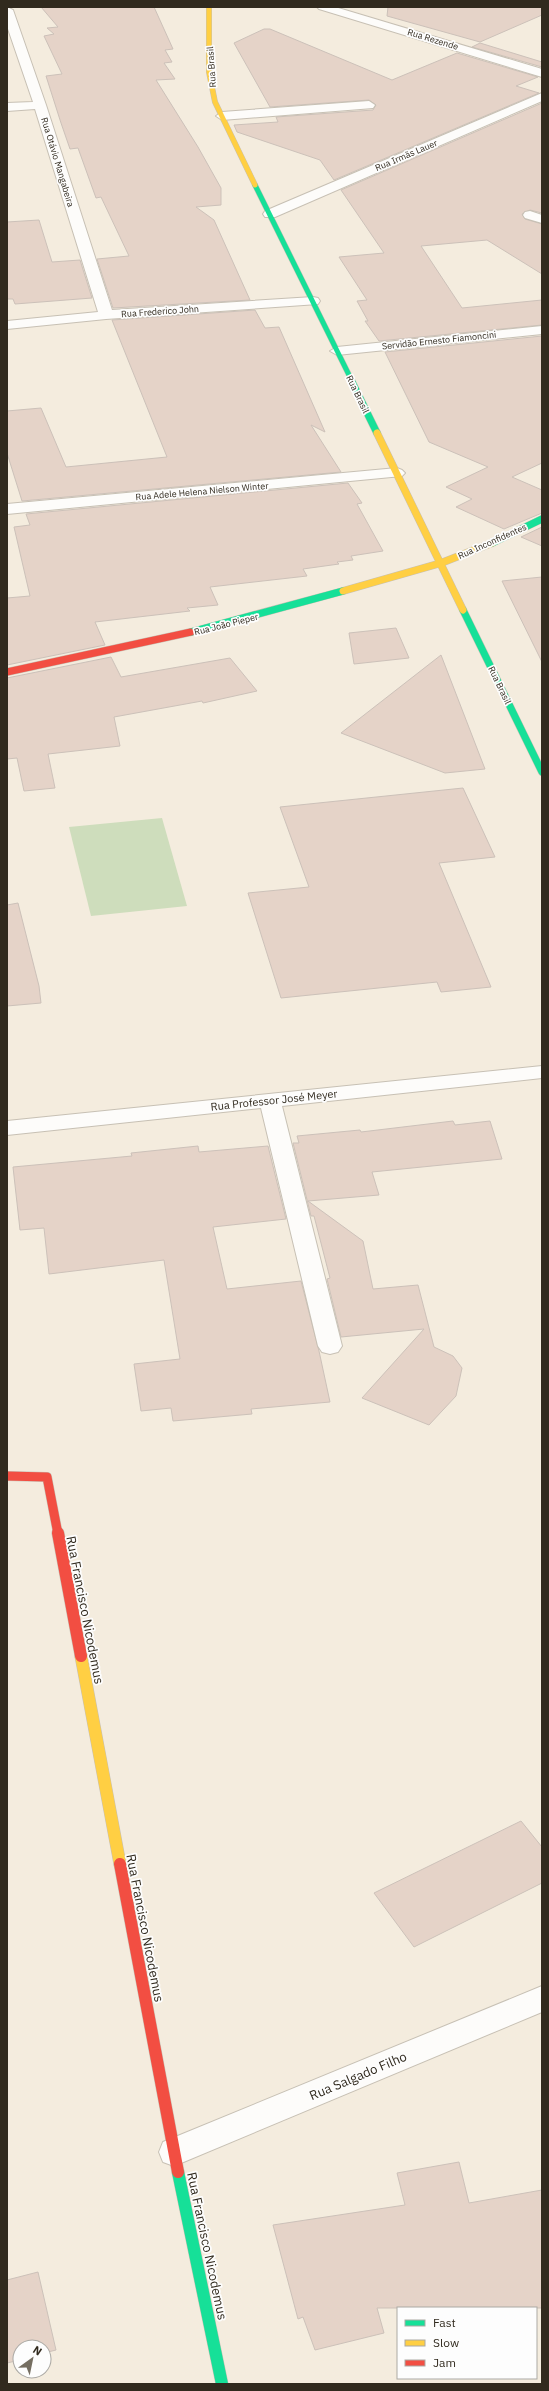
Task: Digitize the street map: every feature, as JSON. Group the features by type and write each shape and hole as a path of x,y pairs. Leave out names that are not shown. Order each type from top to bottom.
{"street":[{"name":"Rua Brasil","path":"209,7 211,87 222,116 542,772"},
{"name":"Rua Rezende","path":"323,7 542,73"},
{"name":"Rua Otávio Mangabeira","path":"7,10 40,105 106,315"},
{"name":"Rua Irmãs Lauer","path":"270,214 542,97"},
{"path":"7,107 40,105"},
{"path":"222,116 369,105"},
{"name":"Rua Frederico John","path":"7,325 106,315 313,301"},
{"name":"Servidão Ernesto Fiamoncini","path":"337,351 542,330"},
{"name":"Rua Adele Helena Nielson Winter","path":"7,508 397,473"},
{"name":"Rua Inconfidentes","path":"441,563 497,541 542,519"},
{"name":"Rua João Pieper","path":"7,672 169,638 242,620 441,563"},
{"name":"Rua Professor José Meyer","path":"7,1128 542,1072"},
{"path":"270,1100 330,1346"},
{"name":"Rua Francisco Nicodemus","path":"7,1476 47,1477 219,2383"},
{"name":"Rua Salgado Filho","path":"174,2152 542,1999"}],"green space":[{"path":"162,818 187,906 91,916 69,827"}],"building":[{"path":"41,7 154,7 173,49 165,50 172,62 164,63 175,79 156,80 198,147 221,188 221,205 196,207 214,220 250,300 113,308 97,259 129,256 101,197 96,198 78,148 70,149 46,76 62,74 44,36 54,34 47,28 58,27"},
{"path":"388,7 542,7 542,15 480,42 387,16"},
{"path":"264,29 270,29 392,80 457,53 538,77 516,86 539,93 334,180 320,160 237,132 234,125 278,122 276,117 373,110 376,105 369,100 270,107 234,43"},
{"path":"480,43 542,62 542,67 472,47"},
{"path":"542,103 542,213 530,210 522,214 525,219 542,224 542,274 487,240 421,246 462,308 542,300 542,325 379,341 365,321 368,321 357,301 367,300 339,257 384,253 341,190"},
{"path":"39,220 52,262 80,260 92,298 15,304 13,299 7,299 7,222"},
{"path":"255,310 265,328 279,327 325,432 311,425 341,472 22,501 7,453 7,411 41,408 66,467 167,457 112,320"},
{"path":"542,336 542,463 512,477 542,490 542,513 504,529 456,507 472,499 446,487 488,467 429,442 385,352"},
{"path":"348,483 362,503 357,504 383,551 351,556 353,560 337,562 339,564 303,569 307,576 210,587 218,605 187,608 190,611 95,622 105,645 7,665 7,598 30,596 14,527 30,525 26,514"},
{"path":"542,527 542,546 521,537"},
{"path":"542,577 542,662 502,581"},
{"path":"396,628 409,658 354,664 349,633"},
{"path":"441,655 485,769 445,773 341,733"},
{"path":"111,657 121,677 230,658 257,691 203,703 202,701 114,717 120,746 48,754 55,788 24,791 17,758 7,759 7,678"},
{"path":"463,788 495,857 439,863 491,987 441,992 437,982 281,998 248,893 309,887 280,807"},
{"path":"18,903 39,986 41,1003 7,1006 7,905"},
{"path":"453,1121 455,1125 490,1121 502,1159 372,1172 379,1195 308,1201 363,1241 373,1289 418,1285 434,1347 453,1356 462,1368 456,1396 429,1425 362,1398 424,1329 341,1337 327,1279 330,1278 314,1216 311,1216 293,1143 299,1143 297,1136 360,1130 361,1132"},
{"path":"198,1146 199,1152 268,1146 286,1219 213,1227 227,1289 301,1281 330,1402 251,1409 252,1414 173,1421 171,1408 141,1411 134,1364 180,1359 164,1260 49,1274 44,1228 20,1230 13,1167 132,1156 131,1153"},
{"path":"521,1821 542,1847 542,1883 414,1947 374,1893"},
{"path":"459,2162 469,2203 542,2190 542,2308 377,2308 384,2333 315,2350 303,2317 298,2319 273,2225 405,2205 397,2173"},
{"path":"38,2272 56,2350 52,2351 52,2339 12,2339 12,2362 7,2363 7,2280"}],"traffic: fast":[{"path":"255,185 377,433"},
{"path":"492,543 542,519"},
{"path":"191,632 343,591"},
{"path":"463,610 542,772"},
{"path":"178,2172 222,2384"}],"traffic: slow":[{"path":"209,7 209,72 215,102 255,185"},
{"path":"377,433 463,610"},
{"path":"343,591 441,563 492,543"},
{"path":"81,1656 120,1864"}],"traffic: jam":[{"path":"7,672 191,632"},
{"path":"7,1476 47,1477 81,1656"},
{"path":"120,1864 178,2172"}]}
